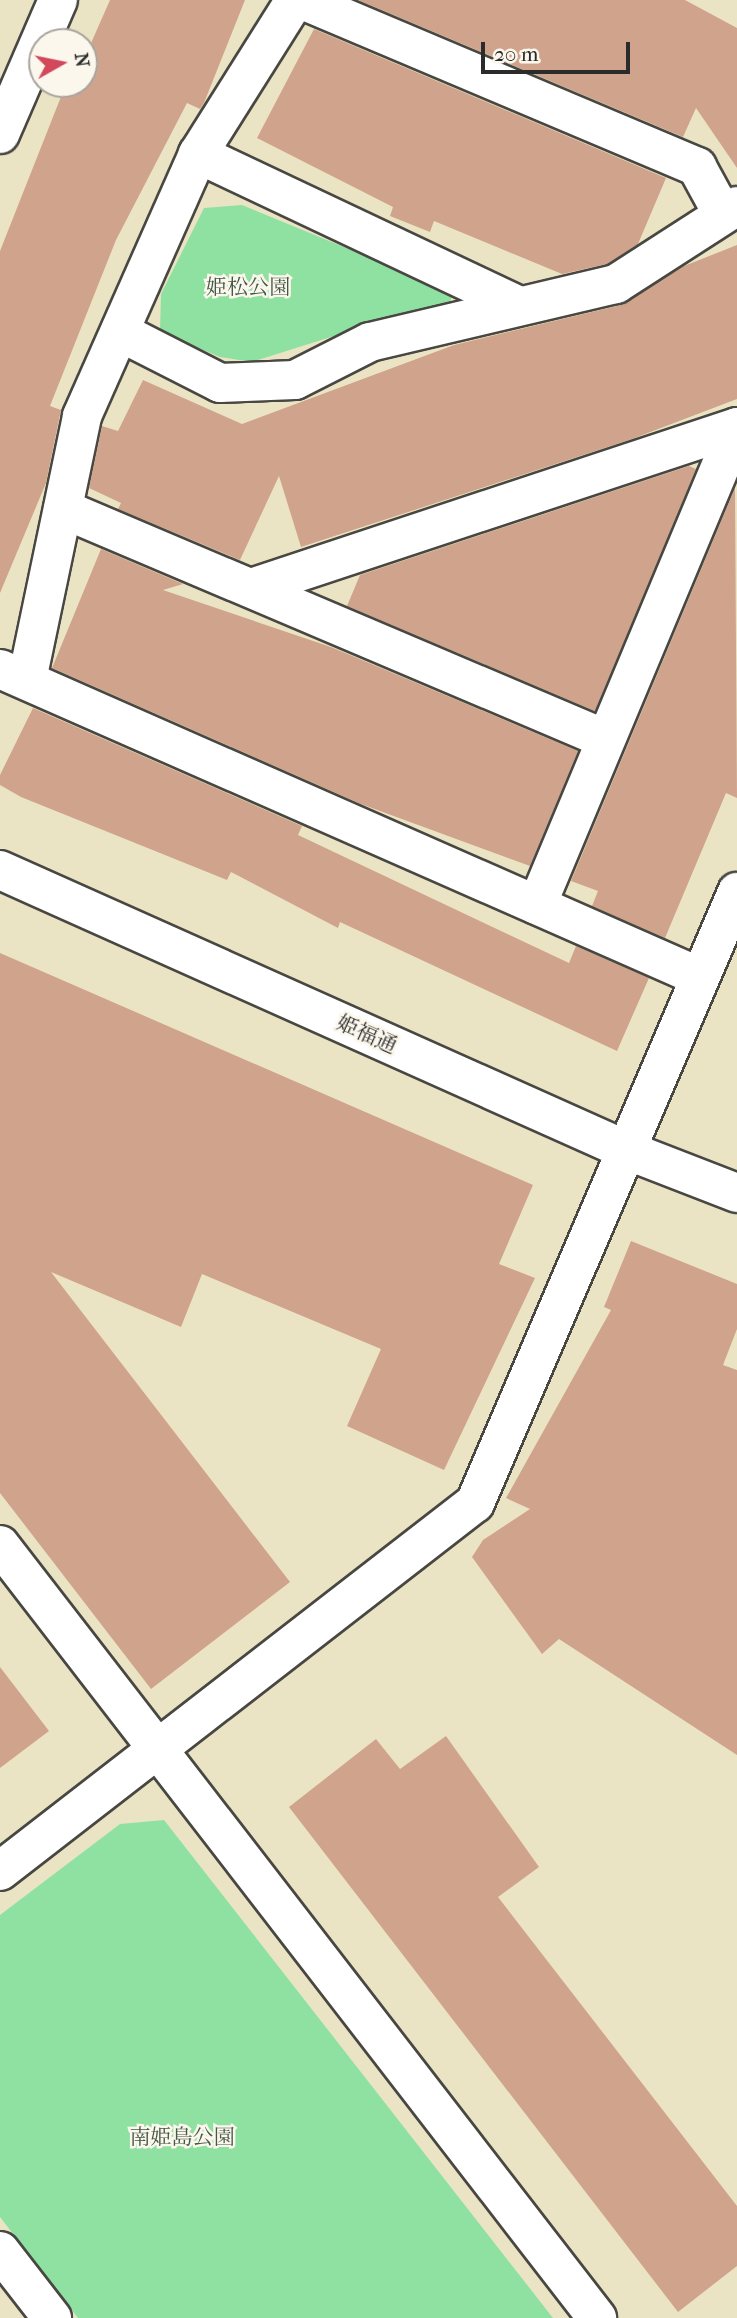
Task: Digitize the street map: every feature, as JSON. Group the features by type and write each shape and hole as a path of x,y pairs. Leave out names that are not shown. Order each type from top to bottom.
{"street":[{"path":"0,134 58,0"},
{"path":"295,0 198,154 82,416 63,509 13,674 700,977"},
{"path":"120,332 220,383 295,380 370,342 616,284 729,209 697,167 302,0"},
{"path":"198,154 518,305"},
{"path":"251,588 737,427"},
{"path":"537,905 603,738 737,427"},
{"path":"63,509 603,738"},
{"name":"姫福通","path":"0,870 626,1150 737,1192"},
{"path":"0,1871 159,1751 475,1503 737,892"},
{"path":"0,1545 597,2318"},
{"path":"0,2251 52,2318"}],"green space":[{"name":"姫松公園","path":"242,205 453,292 448,311 413,311 252,362 220,357 160,332 161,294 204,208"},
{"name":"南姫島公園","path":"164,1820 553,2318 78,2318 0,2217 0,1915 120,1824"}],"building":[{"path":"110,0 245,0 204,103 200,109 187,103 116,240 50,406 61,410 46,483 0,593 0,251 60,98 98,98 98,28"},
{"path":"358,0 685,0 737,28 737,168 696,108 683,137"},
{"path":"314,29 666,178 638,244 607,264 562,274 434,221 430,232 390,216 393,207 257,138"},
{"path":"737,245 737,399 632,439 301,547 279,476 240,560 118,509 121,503 89,488 102,426 118,431 143,380 242,424 454,345 621,305 684,266"},
{"path":"689,466 696,469 595,711 347,606 360,575"},
{"path":"735,488 737,798 726,793 665,938 592,906 598,891 571,881"},
{"path":"101,549 183,584 163,590 331,647 578,751 530,866 361,804 52,668"},
{"path":"33,708 302,826 298,835 569,963 576,946 649,978 617,1051 340,922 338,928 231,872 227,880 21,797 0,785 0,775"},
{"path":"0,953 533,1185 499,1264 535,1278 444,1470 347,1426 381,1349 202,1274 181,1327 51,1272 290,1582 151,1689 0,1493"},
{"path":"631,1241 737,1284 737,1329 723,1365 737,1370 737,1755 559,1639 542,1654 472,1557 483,1540 530,1509 506,1498 611,1310 604,1307"},
{"path":"0,1667 49,1731 0,1768"},
{"path":"446,1736 539,1867 498,1897 737,2206 737,2266 678,2312 289,1807 376,1739 400,1769"}]}
